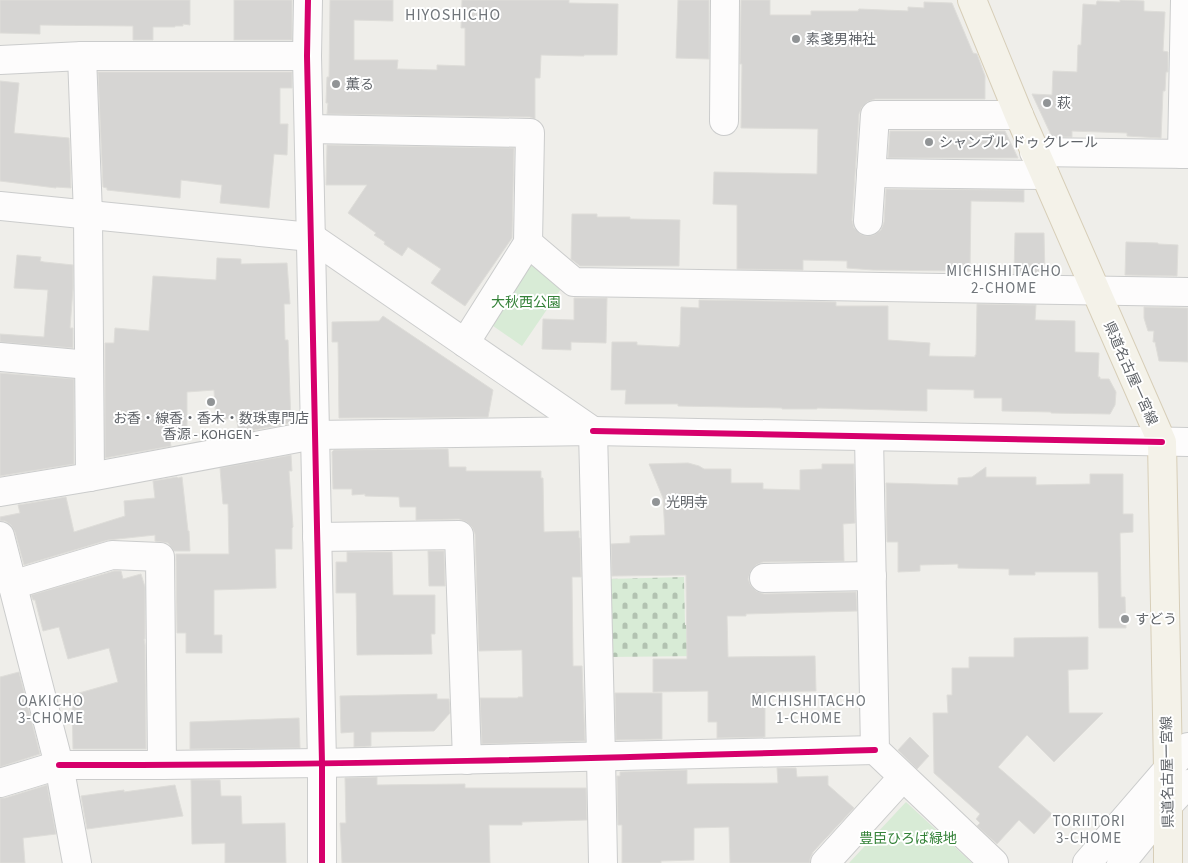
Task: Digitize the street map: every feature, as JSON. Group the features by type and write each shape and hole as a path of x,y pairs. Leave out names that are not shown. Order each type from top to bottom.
{"main road":[{"name":"県道名古屋一宮線","path":"972,0 1095,291 1175,442 1178,776 1168,805 1168,863"}],"street":[{"path":"308,0 307,56 322,763 322,863"},
{"path":"724,121 725,0"},
{"path":"871,173 1185,154 1185,0"},
{"path":"0,60 82,56 307,56"},
{"path":"82,56 88,215 90,477"},
{"path":"868,221 875,115 1019,115"},
{"path":"309,129 530,133 528,243 464,343"},
{"path":"0,206 311,237 593,431"},
{"path":"528,243 574,282 1188,292"},
{"path":"0,357 89,365"},
{"path":"593,431 603,863"},
{"path":"0,492 314,435 593,431 1175,442"},
{"path":"869,437 875,750 994,863"},
{"path":"317,537 459,535 467,760"},
{"path":"0,536 59,765 77,863"},
{"path":"12,585 112,555 160,557 162,765"},
{"path":"764,578 872,576"},
{"path":"1087,863 1178,776 1188,746"},
{"path":"0,783 59,765 322,763 875,750"},
{"path":"825,863 903,777"},
{"path":"1121,863 1168,805"}],"green space":[{"name":"大秋西公園","path":"530,259 565,283 522,346 486,321"},
{"path":"684,577 685,625 699,625 700,656 609,657 608,579"},
{"name":"豊臣ひろば緑地","path":"906,802 972,863 849,863"}],"building":[{"path":"0,0 190,0 190,25 153,27 153,40 133,40 133,26 40,25 40,34 0,33"},
{"path":"234,0 292,0 292,40 234,40"},
{"path":"330,0 393,0 393,21 354,20 354,60 398,60 397,69 437,70 437,65 465,66 465,28 461,28 462,0 569,0 569,3 618,4 617,55 541,55 540,78 535,78 535,119 530,117 327,114"},
{"path":"678,0 709,0 709,59 676,58"},
{"path":"741,0 770,0 770,15 811,15 811,11 858,11 859,9 908,11 908,7 924,8 924,2 952,3 973,53 977,54 985,76 985,99 875,99 867,102 859,114 852,220 854,228 860,234 866,236 874,235 881,230 884,222 886,189 1024,190 1024,202 971,201 970,271 873,270 847,268 847,261 803,260 803,270 737,269 737,205 713,204 714,172 817,174 818,129 741,128"},
{"path":"1120,0 1144,1 1144,11 1165,12 1163,51 1168,52 1168,72 1166,72 1165,91 1163,91 1161,138 1127,136 1127,133 1072,131 1072,137 1052,137 1032,94 1052,95 1053,71 1077,72 1078,45 1081,45 1083,4 1096,5 1097,1 1120,2"},
{"path":"98,72 292,72 292,88 280,88 280,124 288,124 287,155 274,154 269,208 220,203 222,185 181,180 180,198 107,190 107,188 103,187"},
{"path":"0,81 19,83 14,133 69,138 71,188 0,181"},
{"path":"890,131 1005,131 1018,158 888,158"},
{"path":"327,145 514,148 512,238 465,306 431,283 441,269 408,247 402,256 384,244 385,242 374,235 376,233 348,213 367,185 326,185"},
{"path":"572,214 597,214 597,217 630,217 630,219 680,220 679,266 580,266 571,259"},
{"path":"1015,233 1044,233 1045,274 1014,274"},
{"path":"1126,242 1178,245 1177,276 1125,275"},
{"path":"17,255 41,257 40,261 44,262 73,265 70,328 73,328 73,348 0,342 0,334 44,337 48,290 14,288"},
{"path":"217,258 241,259 241,264 287,263 290,304 284,304 285,340 288,340 291,423 239,433 236,417 216,421 214,390 187,392 187,427 168,431 171,446 105,458 105,343 114,343 115,328 149,331 153,276 216,280"},
{"path":"574,298 607,298 606,343 571,342 571,350 542,349 543,319 574,320"},
{"path":"699,300 836,302 836,306 888,306 888,340 930,343 929,356 975,357 977,304 1036,305 1035,320 1075,321 1075,352 1099,353 1098,377 1100,379 1109,379 1116,392 1115,405 1110,414 1002,411 1002,398 974,398 974,390 927,389 927,411 625,404 626,390 611,390 612,342 637,342 637,345 679,347 681,307 699,308"},
{"path":"1144,307 1188,308 1188,362 1159,361 1155,342 1153,342 1154,331 1148,331 1144,318"},
{"path":"383,316 493,390 488,417 339,418 338,342 332,342 332,322 379,321"},
{"path":"0,373 74,379 74,464 0,476"},
{"path":"448,449 449,467 466,467 466,471 541,471 541,478 543,478 544,532 579,531 581,577 572,577 573,666 582,666 585,741 482,744 480,698 523,697 522,650 479,651 475,534 472,527 467,522 459,519 416,520 416,507 400,507 399,497 365,496 365,494 352,495 352,489 333,489 332,452 334,450"},
{"path":"291,455 292,471 289,471 293,527 292,549 275,549 276,588 214,590 214,635 222,635 222,653 186,653 186,633 177,633 176,554 229,554 228,504 223,504 220,468"},
{"path":"688,463 704,469 731,469 731,483 763,483 763,489 800,490 800,470 822,469 822,464 854,464 855,523 843,524 844,561 763,562 751,570 748,579 756,591 764,594 856,592 857,611 727,616 728,657 815,656 816,691 765,692 765,737 717,738 717,722 708,722 708,691 653,692 653,659 687,659 686,575 612,576 611,544 630,543 630,536 665,535 663,498 649,464"},
{"path":"986,467 986,477 1036,477 1036,485 1090,484 1090,474 1123,474 1123,514 1133,514 1133,532 1120,533 1121,597 1125,597 1126,628 1099,628 1098,572 1035,572 1035,575 1009,575 1009,569 958,568 958,564 920,565 920,571 898,572 898,542 887,542 886,483 958,485 958,478 972,477"},
{"path":"182,477 190,551 174,551 168,543 155,541 155,535 108,540 24,565 15,532 11,525 5,521 0,521 0,517 20,513 18,505 66,497 74,532 125,516 124,501 155,498 153,481"},
{"path":"428,551 444,551 445,586 429,586"},
{"path":"347,552 392,552 393,595 435,595 435,634 431,634 432,654 357,655 356,593 336,593 336,562 347,562"},
{"path":"114,571 121,571 123,579 141,574 145,587 146,749 73,749 72,695 118,682 109,648 68,659 59,627 43,631 35,600 33,600 31,595"},
{"path":"1088,637 1088,669 1068,670 1069,713 1103,713 1054,762 1027,735 998,767 1052,814 1034,834 1019,820 997,844 977,826 980,823 976,819 980,814 934,773 933,713 948,713 947,695 952,695 952,668 969,668 969,657 1014,657 1014,638"},
{"path":"19,672 40,754 0,767 0,677"},
{"path":"615,693 662,693 662,739 616,740"},
{"path":"437,694 437,699 449,699 450,713 434,731 371,732 371,746 354,747 354,732 341,733 340,696"},
{"path":"299,718 300,748 190,749 190,722"},
{"path":"910,737 929,756 917,769 898,750"},
{"path":"777,768 796,768 797,777 828,776 828,785 854,808 813,852 810,863 730,863 729,827 694,828 694,860 661,861 661,863 622,863 622,825 618,825 617,776 620,776 620,772 687,770 687,784 778,783"},
{"path":"377,777 377,785 465,784 465,788 586,788 587,820 522,822 522,825 489,825 490,863 342,863 340,823 346,823 345,778"},
{"path":"191,780 220,780 221,796 241,796 242,824 285,823 286,863 225,863 225,843 192,844"},
{"path":"47,785 56,834 23,838 25,863 0,863 0,798"},
{"path":"175,785 183,816 87,829 81,796"}],"cycle path":[{"path":"308,0 307,56 322,763 322,863"},
{"path":"593,431 1162,442"},
{"path":"59,765 365,763 875,750"}],"place":[{"name":"素戔男神社","path":"796,39"},
{"name":"薫る","path":"336,84"},
{"name":"萩","path":"1047,103"},
{"name":"シャンブル ドゥ クレール","path":"929,142"},
{"name":"お香・線香・香木・数珠専門店 香源 - KOHGEN -","path":"211,402"},
{"name":"光明寺","path":"656,502"},
{"name":"すどう","path":"1125,619"}],"district":[{"name":"HIYOSHICHO","path":"453,14"},
{"name":"MICHISHITACHO 2-CHOME","path":"1004,280"},
{"name":"OAKICHO 3-CHOME","path":"51,710"},
{"name":"MICHISHITACHO 1-CHOME","path":"809,710"},
{"name":"TORIITORI 3-CHOME","path":"1089,830"}]}
